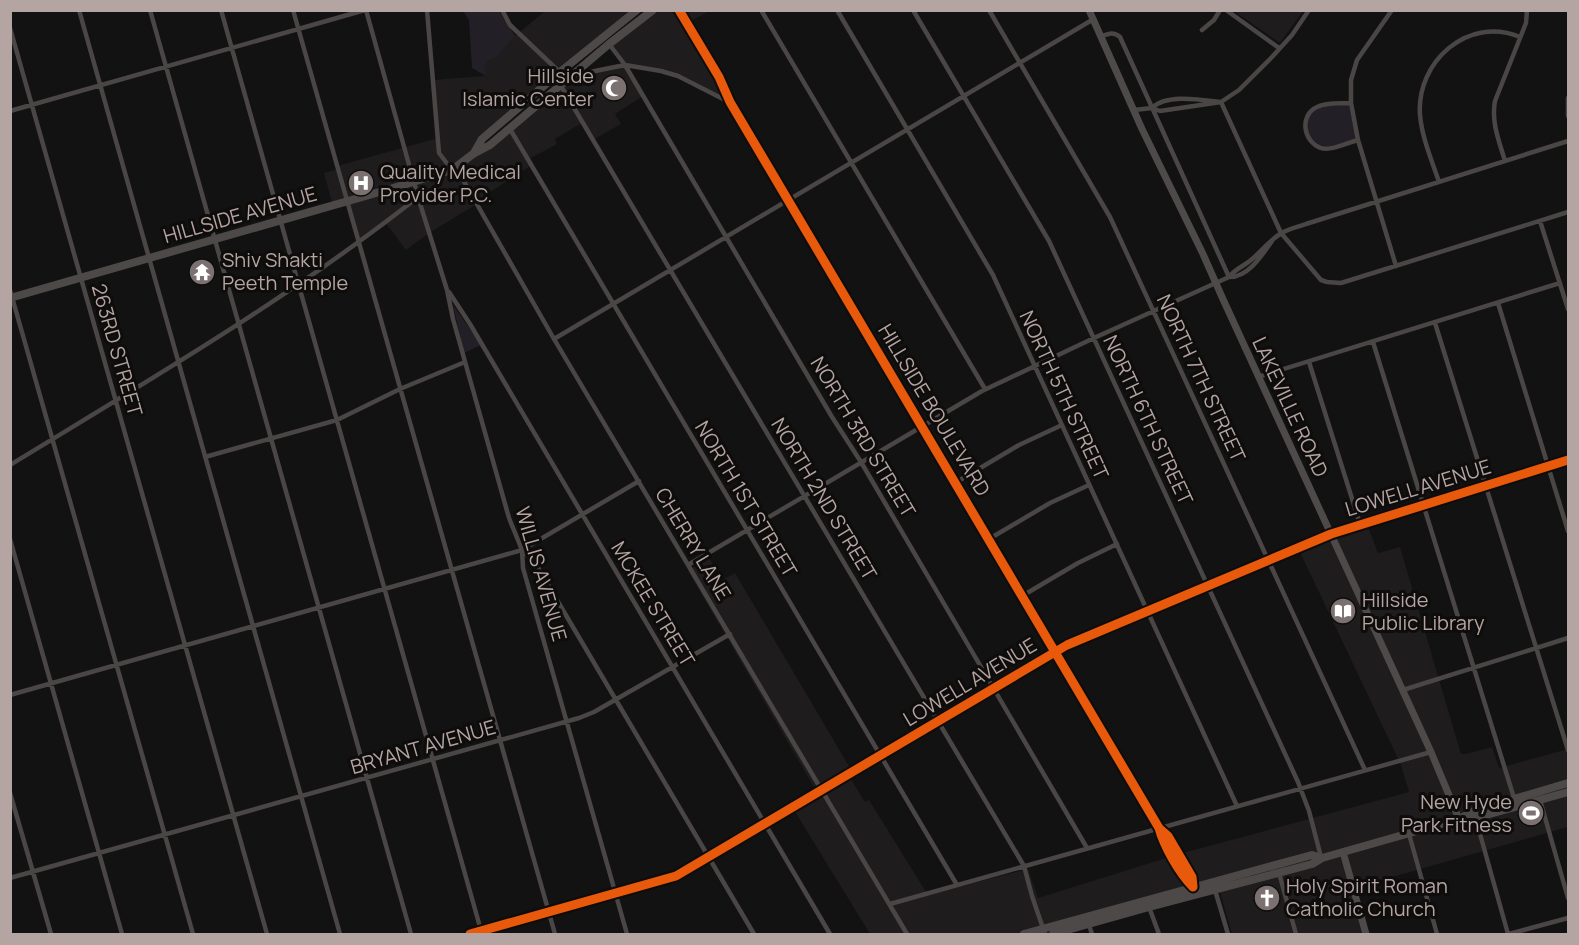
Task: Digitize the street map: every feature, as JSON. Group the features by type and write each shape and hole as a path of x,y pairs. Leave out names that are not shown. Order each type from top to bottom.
{"main road":[{"name":"HILLSIDE AVENUE","path":"473,154 482,139 637,10"},
{"name":"HILLSIDE AVENUE","path":"11,295 149,259 452,170 473,154 490,145 609,44 653,10"},
{"name":"LAKEVILLE ROAD","path":"1089,10 1403,690 1459,819"},
{"path":"1214,886 1312,864 1322,858 1459,819 1514,798 1569,783"},
{"path":"1475,814 1569,792"},
{"path":"1343,852 1366,934"},
{"path":"1024,934 1044,932 1214,886 1312,855 1322,858"},
{"path":"1053,934 1088,920 1149,907 1195,891"}],"street":[{"path":"79,10 340,934"},
{"path":"150,10 411,934"},
{"path":"221,10 482,933"},
{"path":"293,10 555,934"},
{"path":"10,111 365,10"},
{"name":"WILLIS AVENUE","path":"365,10 425,222 447,290 453,319 509,518 522,550 523,568 627,934"},
{"name":"CHERRY LANE","path":"427,10 439,153 452,170 462,178 554,339 907,934"},
{"path":"502,10 510,25 560,72 570,78 587,71 625,65 678,76 730,102"},
{"name":"HILLSIDE BOULEVARD","path":"679,10 719,77 730,102 1056,652 1159,828 1162,839 1186,880 1195,891"},
{"path":"761,10 985,389"},
{"name":"NORTH 5TH STREET","path":"837,10 993,275 1237,806"},
{"name":"NORTH 6TH STREET","path":"913,10 1049,241 1300,788 1322,858"},
{"name":"NORTH 7TH STREET","path":"989,10 1110,217 1365,770"},
{"path":"1202,30 1214,20 1221,10"},
{"path":"1226,10 1279,48"},
{"path":"1134,110 1152,108 1160,111 1221,102 1239,90 1292,35 1310,10"},
{"path":"1392,10 1357,60 1351,80 1351,103 1358,140 1396,266"},
{"path":"1505,161 1494,125 1493,111 1526,23 1527,10"},
{"path":"554,339 1092,20"},
{"name":"263RD STREET","path":"10,28 267,934"},
{"path":"1439,182 1420,117 1422,91 1429,72 1443,53 1469,36 1492,30 1520,37"},
{"path":"1101,37 1111,33 1120,37 1229,277"},
{"name":"NORTH 3RD STREET","path":"609,44 625,65 1087,848"},
{"name":"NORTH 2ND STREET","path":"561,86 1024,866 1044,932"},
{"path":"1569,98 1569,116"},
{"path":"1152,108 1158,102 1174,100 1202,99 1221,102"},
{"path":"1221,102 1281,233 1315,274 1327,282 1341,283 1569,212"},
{"path":"1351,103 1324,104 1316,107 1307,117 1305,131 1313,143 1324,148 1358,140"},
{"name":"NORTH 1ST STREET","path":"510,129 957,885"},
{"path":"688,565 985,389 1229,277 1233,271 1249,261 1281,233 1569,141"},
{"path":"10,465 238,325 359,242 418,197"},
{"path":"1540,221 1569,309"},
{"path":"1258,377 1560,284"},
{"name":"MCKEE STREET","path":"447,290 470,324 831,934"},
{"path":"11,295 193,934"},
{"path":"1498,303 1569,531"},
{"path":"1435,322 1569,750"},
{"path":"1372,342 1514,798"},
{"path":"205,457 337,420 400,389 465,362"},
{"path":"1309,362 1360,524"},
{"path":"955,483 1019,445 1062,425"},
{"name":"LOWELL AVENUE","path":"470,934 482,933 676,876 1067,645 1331,534 1569,460"},
{"path":"10,694 522,550 639,481"},
{"path":"988,539 1050,503 1089,485"},
{"path":"10,539 122,934"},
{"path":"1022,596 1078,562 1117,544"},
{"path":"522,550 534,561 754,934"},
{"name":"BRYANT AVENUE","path":"10,878 567,722 594,712 730,634"},
{"path":"1403,690 1569,638"},
{"path":"890,904 1431,752"},
{"path":"10,793 51,934"},
{"path":"1540,800 1569,898"},
{"path":"1475,814 1509,934 1569,918"},
{"path":"1409,834 1437,934"},
{"path":"1279,873 1296,934"},
{"path":"1214,886 1228,934"},
{"path":"1149,907 1159,934"},
{"path":"1088,920 1092,934"}],"shaded area":[{"path":"463,11 499,11 515,36 497,56 486,63 486,76 472,68 469,20"},
{"path":"544,11 637,11 482,139 474,153 573,75 624,65 609,44 653,11 710,11 687,23 719,77 730,102 678,76 626,65 643,96 615,114 621,124 593,140 582,123 555,139 557,144 529,159 532,165 406,250 385,222 359,242 347,202 333,206 324,173 338,169 337,166 438,138 434,80 485,76 478,66"},
{"path":"1234,11 1303,11 1280,43"},
{"path":"1349,105 1356,139 1327,146 1310,138 1307,125 1313,112 1324,107"},
{"path":"453,305 481,345 464,353"},
{"path":"1367,524 1378,553 1400,547 1461,754 1492,747 1499,768 1568,749 1568,827 1350,889 1363,934 1232,934 1220,892 1065,934 870,934 794,810 818,794 688,571 709,558 722,580 735,573 853,773 849,776 865,802 869,800 928,895 1028,869 1038,898 1179,854 1409,792 1401,765 1298,548"}],"cycle path":[{"path":"679,10 719,77 730,102 1159,828 1168,836 1192,877 1193,887 1173,859 1159,828"},
{"path":"470,934 676,876 1067,645 1331,534 1568,460"}],"place":[{"name":"Hillside Islamic Center","path":"614,88"},
{"name":"Quality Medical Provider P.C.","path":"361,183"},
{"name":"Shiv Shakti Peeth Temple","path":"202,272"},
{"name":"Hillside Public Library","path":"1343,611"},
{"name":"New Hyde Park Fitness","path":"1531,813"},
{"name":"Holy Spirit Roman Catholic Church","path":"1267,898"}]}
